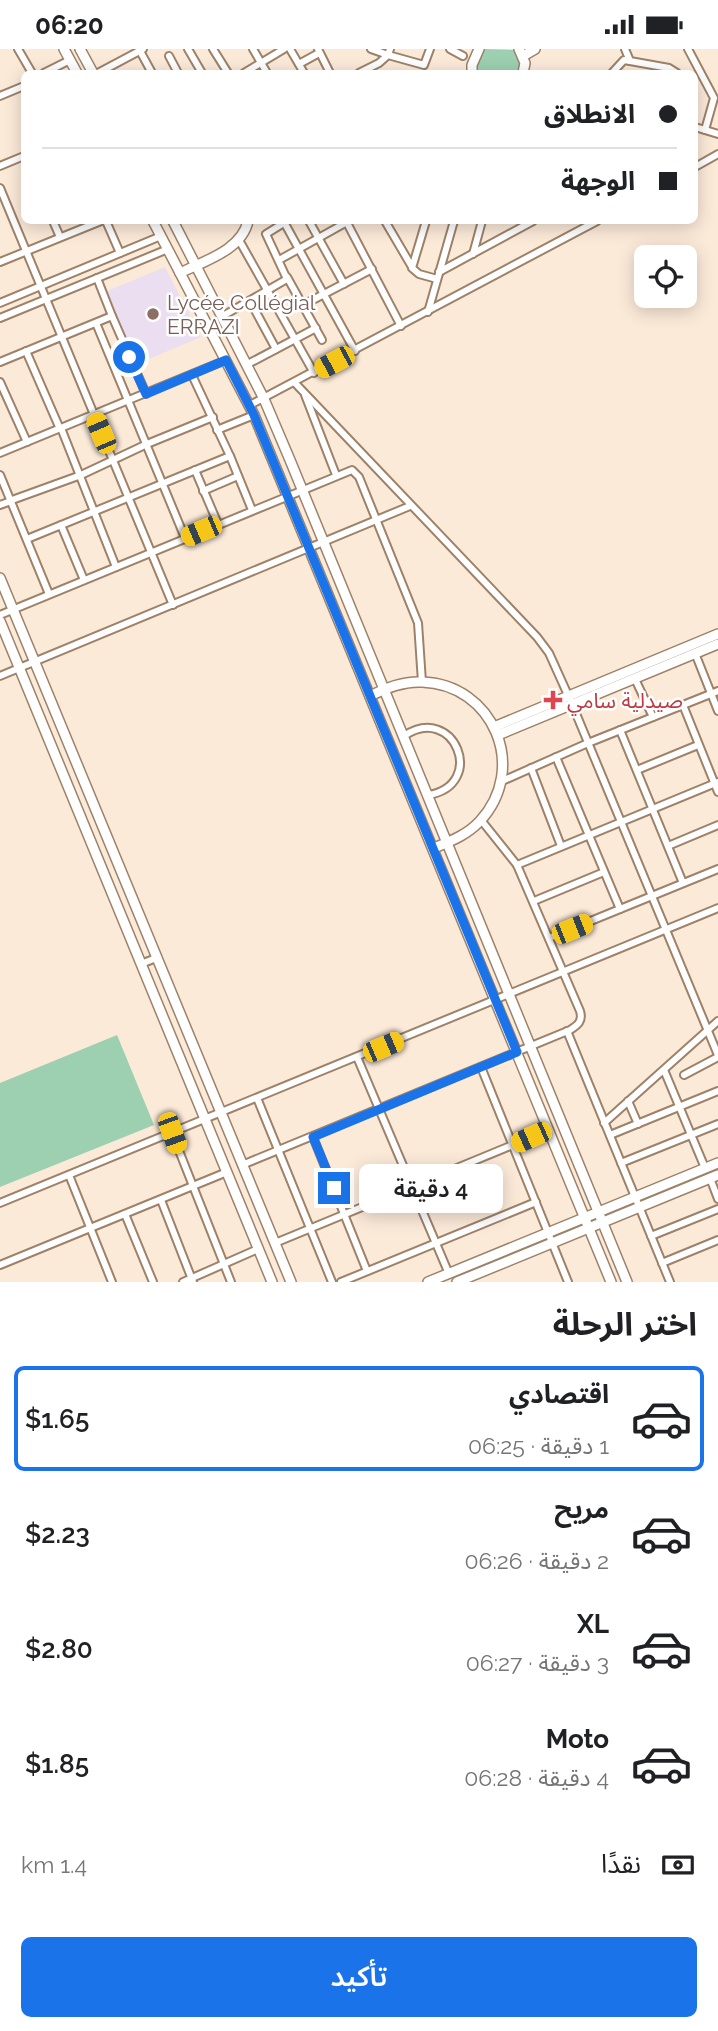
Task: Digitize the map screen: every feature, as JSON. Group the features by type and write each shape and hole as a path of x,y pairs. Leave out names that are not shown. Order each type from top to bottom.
{"street":[{"path":"18,49 30,70"},
{"path":"64,49 75,70"},
{"path":"80,49 93,70"},
{"path":"188,49 200,70"},
{"path":"213,49 226,70"},
{"path":"253,49 265,70"},
{"path":"250,70 284,49"},
{"path":"289,49 302,70"},
{"path":"372,49 389,52 422,65 430,49"},
{"path":"450,49 463,56"},
{"path":"472,70 479,49"},
{"path":"523,70 520,51 535,49"},
{"path":"625,49 630,61"},
{"path":"688,49 714,99 699,130 718,134"},
{"path":"101,70 141,50 151,70"},
{"path":"299,64 319,51 328,70"},
{"path":"365,70 379,63 389,52"},
{"path":"169,57 175,70"},
{"path":"50,70 70,60"},
{"path":"615,70 624,60 672,70"},
{"path":"1,94 21,87"},
{"path":"698,165 718,154"},
{"path":"0,166 21,157"},
{"path":"0,188 173,605"},
{"path":"54,224 60,237"},
{"path":"0,262 96,224"},
{"path":"106,224 120,253"},
{"path":"155,224 252,410 611,1282"},
{"path":"174,224 264,399 627,1282"},
{"path":"180,273 239,240 247,224"},
{"path":"281,224 267,234 322,340"},
{"path":"286,224 355,351"},
{"path":"311,224 344,284"},
{"path":"279,260 342,224"},
{"path":"349,224 401,326"},
{"path":"387,224 412,268 419,274 438,276 528,224"},
{"path":"412,268 425,224"},
{"path":"428,311 453,224"},
{"path":"473,254 481,224"},
{"path":"582,224 584,228"},
{"path":"217,430 252,410 264,399 591,224"},
{"path":"0,303 161,236"},
{"path":"239,240 314,373"},
{"path":"0,318 168,249"},
{"path":"303,305 372,269"},
{"path":"221,317 282,283 287,277"},
{"path":"97,278 146,394"},
{"path":"250,301 276,349"},
{"path":"0,362 112,316"},
{"path":"96,323 185,538"},
{"path":"246,365 316,328"},
{"path":"26,351 80,475 116,567"},
{"path":"0,453 226,360"},
{"path":"192,375 213,417 252,510"},
{"path":"0,382 27,442"},
{"path":"295,383 544,646 570,700 718,1056 684,1075"},
{"path":"304,393 336,475"},
{"path":"0,505 80,475 213,417"},
{"path":"27,539 230,456"},
{"path":"0,615 349,470 356,473 418,623 422,682"},
{"path":"195,471 218,524"},
{"path":"0,475 49,594"},
{"path":"203,491 238,476"},
{"path":"0,676 410,506"},
{"path":"61,525 84,580"},
{"path":"0,578 291,1282"},
{"path":"0,621 272,1282"},
{"path":"496,731 718,634"},
{"path":"570,700 635,679 718,644"},
{"path":"695,653 715,692 718,711"},
{"path":"635,679 653,717"},
{"path":"370,696 397,685 422,682 436,684 463,694 474,702 496,731 502,760 500,782 493,802 481,820 465,834 434,848"},
{"path":"500,782 715,692"},
{"path":"683,705 718,792"},
{"path":"404,736 418,729 434,729 449,736 458,749 460,765 455,780 443,791 428,795"},
{"path":"620,730 683,883"},
{"path":"637,770 698,745"},
{"path":"556,757 620,909"},
{"path":"531,768 561,846"},
{"path":"517,865 716,782"},
{"path":"81,818 96,812"},
{"path":"243,1165 532,1046 578,1024 582,1015 517,865 481,820"},
{"path":"668,846 718,825"},
{"path":"534,901 604,871"},
{"path":"549,938 717,871"},
{"path":"0,1203 718,908"},
{"path":"141,964 156,958"},
{"path":"604,1123 718,1021"},
{"path":"567,1031 670,1282"},
{"path":"357,1057 449,1274"},
{"path":"481,1067 568,1282"},
{"path":"664,1070 705,1168"},
{"path":"610,1135 718,1091"},
{"path":"257,1098 332,1282"},
{"path":"628,1101 638,1124"},
{"path":"621,1163 718,1124"},
{"path":"275,1243 549,1130"},
{"path":"172,1133 231,1282"},
{"path":"313,1137 367,1271"},
{"path":"428,1282 718,1163"},
{"path":"0,1265 227,1172"},
{"path":"69,1175 112,1282"},
{"path":"457,1282 714,1177 718,1199"},
{"path":"160,1200 192,1280"},
{"path":"341,1282 536,1202"},
{"path":"651,1236 718,1209"},
{"path":"125,1214 153,1282"},
{"path":"662,1263 718,1240"},
{"path":"183,1282 258,1249"}],"shaded area":[{"name":"Lycée Collégial ERRAZI","path":"165,267 201,337 137,364 107,291"}],"green space":[{"path":"484,49 514,50 521,63 520,70 477,70 476,64"},
{"path":"117,1035 154,1125 0,1187 0,1083"}],"place":[{"name":"Lycée Collégial ERRAZI","path":"153,314"},
{"name":"صيدلية سامي","path":"553,700"}],"route":[{"path":"129,357 146,394 226,360 254,415 517,1052 313,1137 334,1188"}]}
